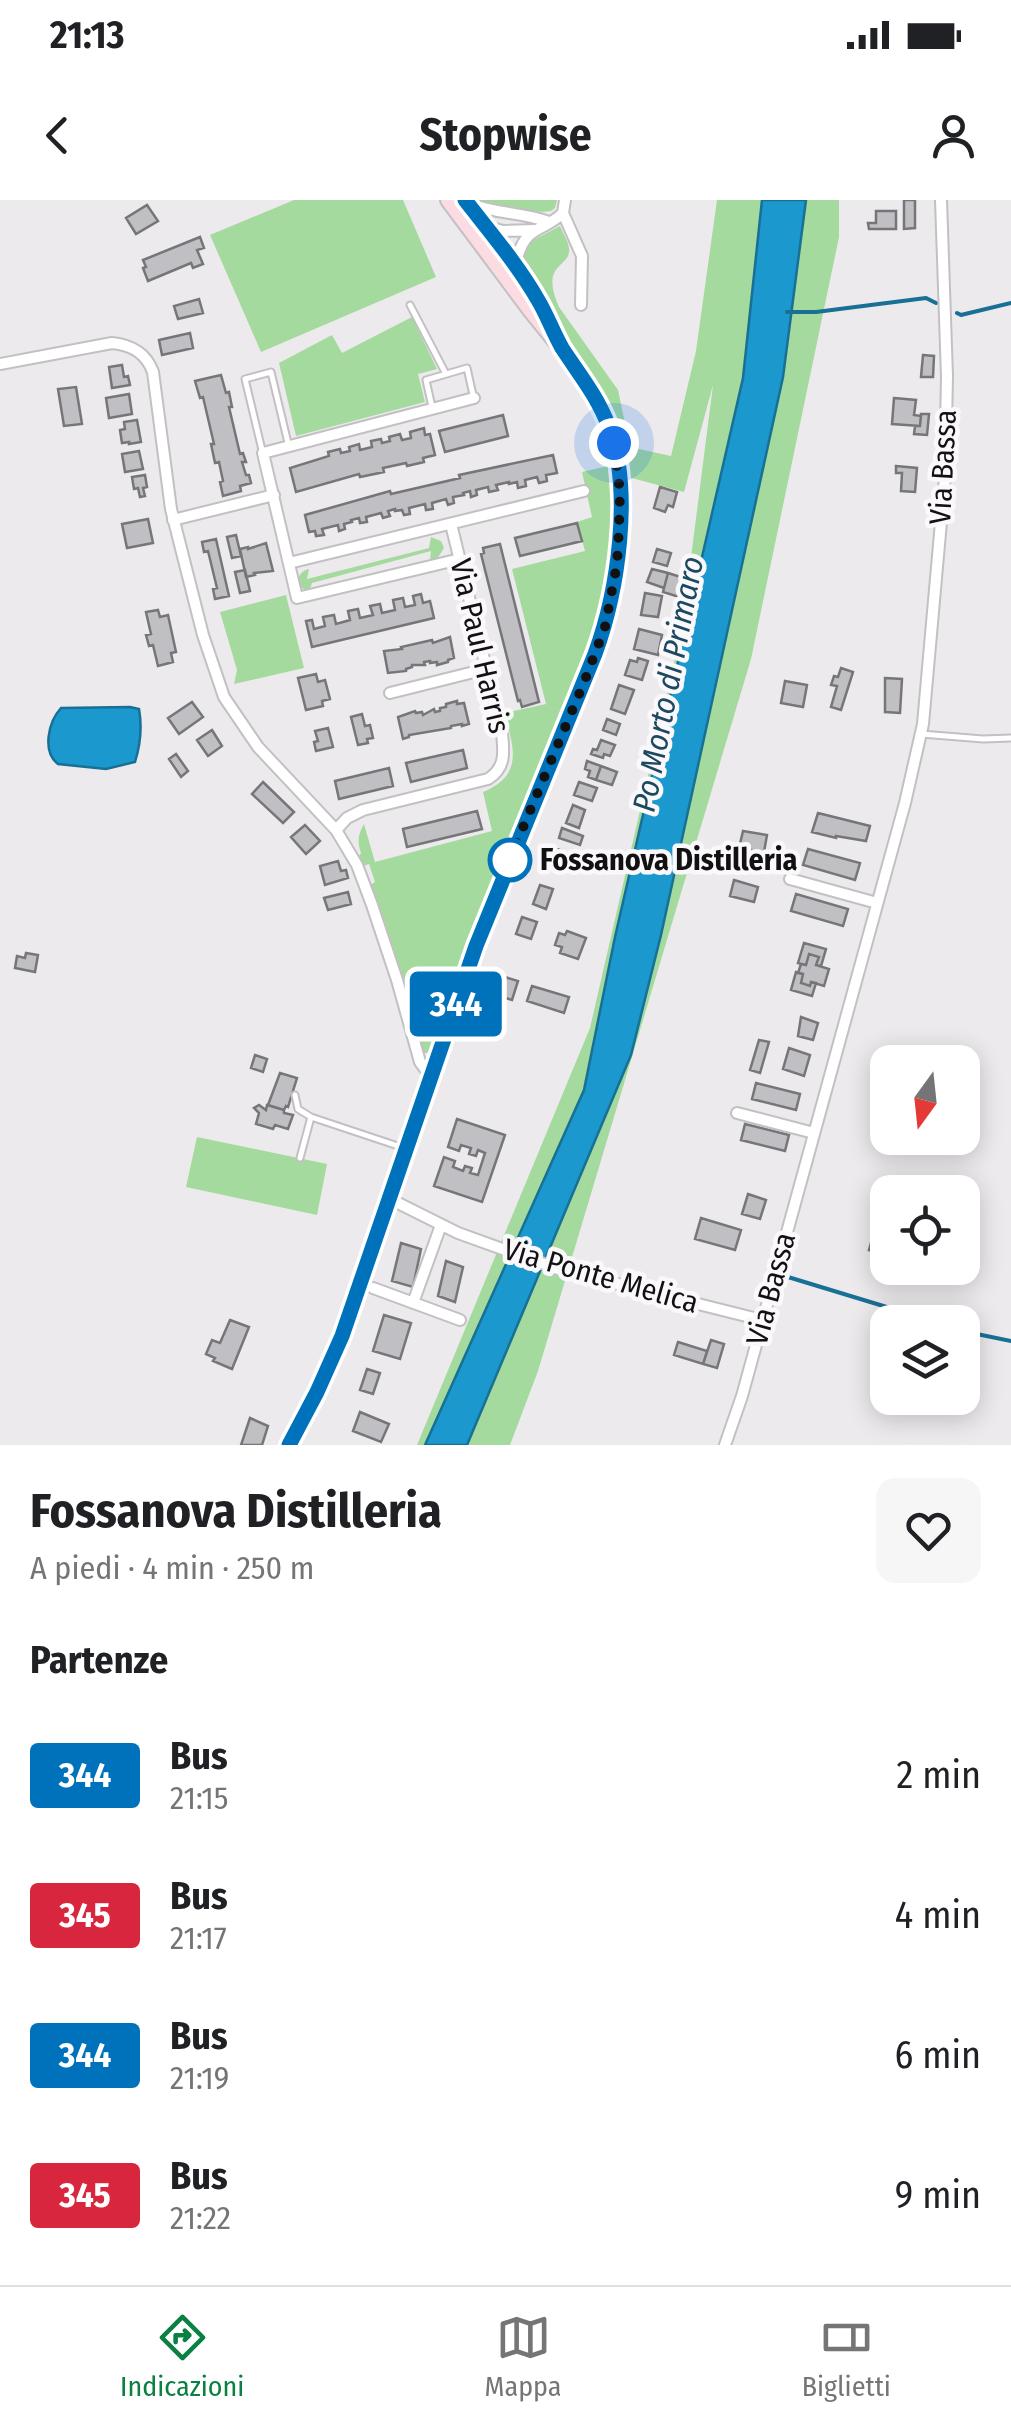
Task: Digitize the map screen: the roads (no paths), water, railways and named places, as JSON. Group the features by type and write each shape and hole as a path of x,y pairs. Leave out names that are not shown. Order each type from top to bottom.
{"main road":[{"path":"448,200 538,299 562,348"},
{"path":"289,1445 333,1360 476,946 605,627 617,564 618,460 608,425 597,399 530,310 479,230 467,201"}],"street":[{"path":"565,200 563,213 582,256 581,305"},
{"name":"Via Bassa","path":"726,1445 921,734 945,477 948,376 941,200"},
{"path":"467,201 481,208 549,222"},
{"path":"479,230 492,215 508,212"},
{"path":"538,299 517,258 525,238 563,213"},
{"path":"479,230 536,230"},
{"path":"0,364 112,344 130,347 146,356 153,372 174,520 202,635 224,697 258,747 336,830 356,865 397,980 420,1062 432,1077"},
{"path":"460,559 297,598 263,453 474,398"},
{"path":"289,563 584,491"},
{"path":"174,520 274,495"},
{"name":"Via Paul Harris","path":"336,830 346,818 363,810 473,784 495,775 503,761 504,750 452,524"},
{"path":"390,693 486,670"},
{"path":"790,879 877,903"},
{"path":"737,1112 814,1133"},
{"name":"Via Ponte Melica","path":"390,1199 441,1225 558,1268 762,1320"},
{"path":"413,1303 441,1225"},
{"path":"373,1288 460,1320"}],"lane":[{"path":"410,305 446,374"},
{"path":"432,409 426,380 467,368 474,398"},
{"path":"263,453 245,379 271,372 289,446"},
{"path":"921,734 1011,738"},
{"path":"295,1095 298,1108 311,1117 407,1149"},
{"path":"300,1158 311,1117"}],"water":[{"path":"762,200 806,200 783,377 661,935 631,1055 467,1445 425,1445 584,1090 615,937 743,378"},
{"path":"61,708 139,709 140,716 135,762 106,769 58,764 53,759 49,737"}],"waterway":[{"path":"787,312 926,298 936,303"},
{"path":"957,313 1011,303"},
{"path":"788,1277 880,1305"},
{"path":"980,1335 1011,1341"}],"place":[{"name":"Fossanova Distilleria","path":"510,860"}],"water label":[{"name":"Po Morto di Primaro","path":"668,684"}]}
